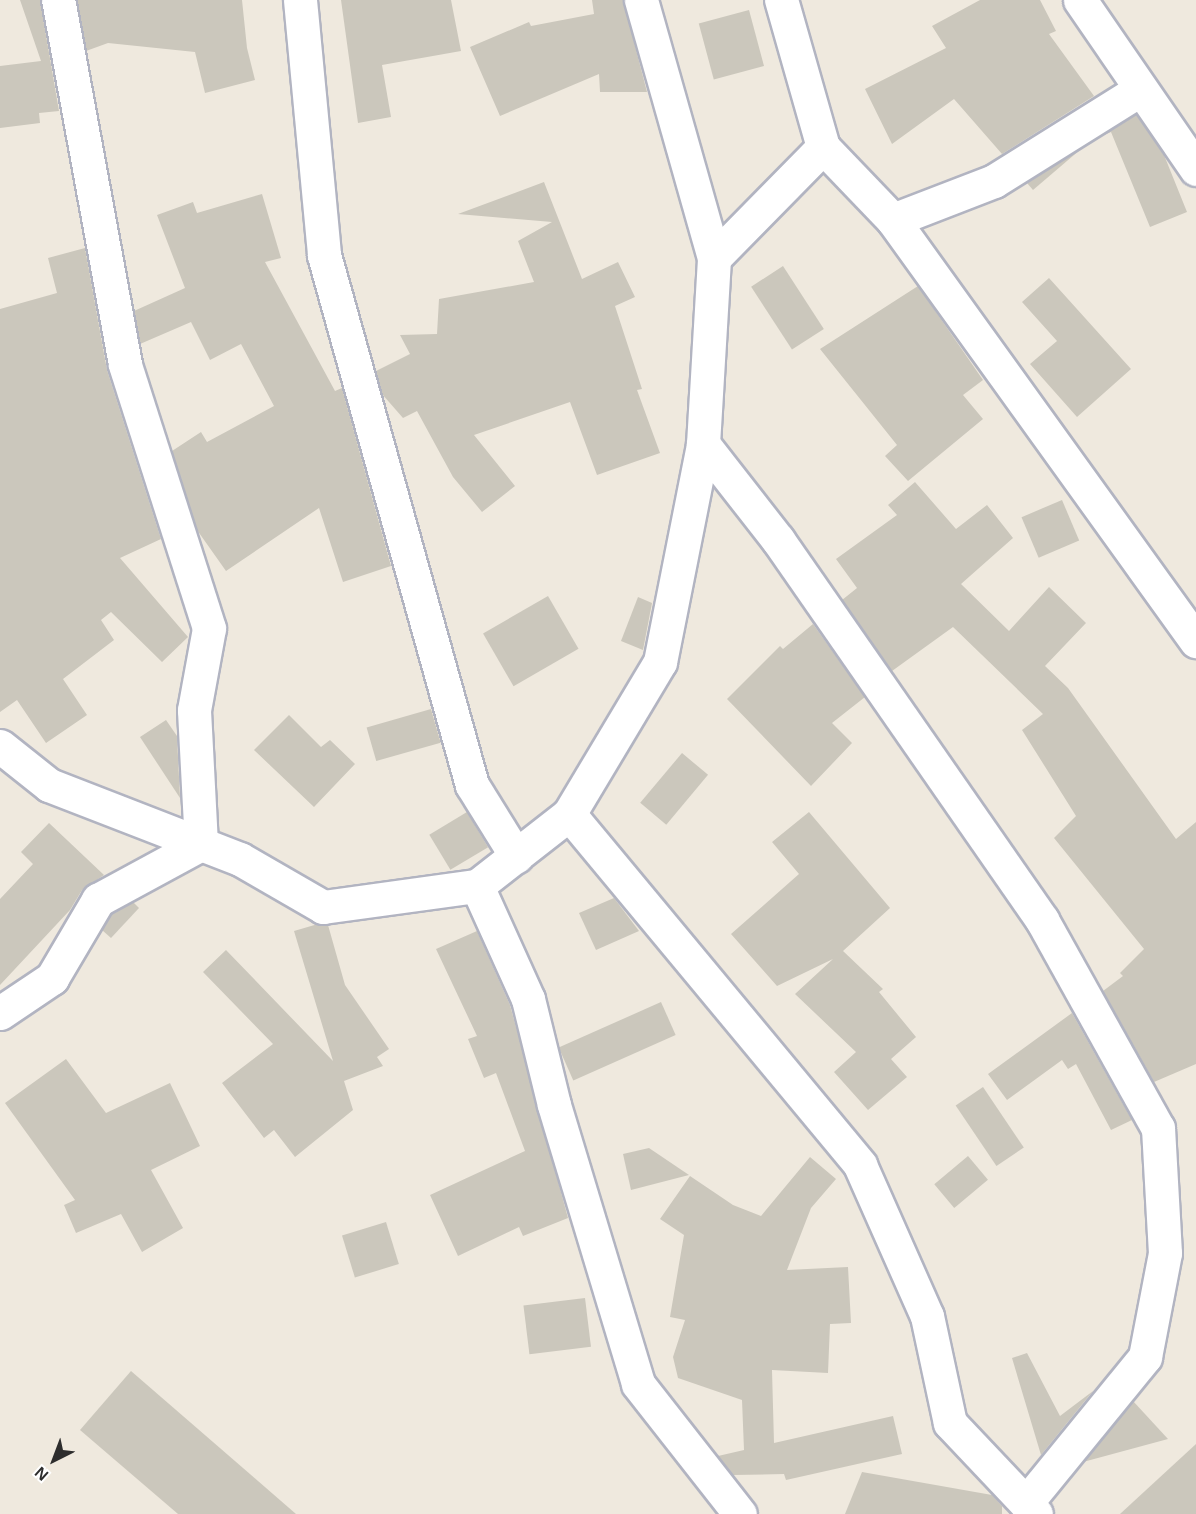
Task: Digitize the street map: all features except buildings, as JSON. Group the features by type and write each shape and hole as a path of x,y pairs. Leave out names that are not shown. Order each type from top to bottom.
{"street":[{"path":"58,0 125,364 209,628 194,710 201,844"},
{"path":"300,0 324,255 472,785 516,856"},
{"path":"0,746 50,785 240,859 323,907 477,886 569,814 660,662 703,444 714,258 641,0"},
{"path":"780,0 823,147 893,220 1196,641"},
{"path":"1080,0 1196,169"},
{"path":"893,220 994,181 1141,89"},
{"path":"714,258 823,147"},
{"path":"569,814 860,1165 927,1316 950,1423 1031,1509 1145,1358 1165,1253 1158,1128 1042,920 778,540 703,444"},
{"path":"0,1013 52,978 98,900 201,844"},
{"path":"477,886 528,999 554,1105 638,1384 740,1514"}]}
